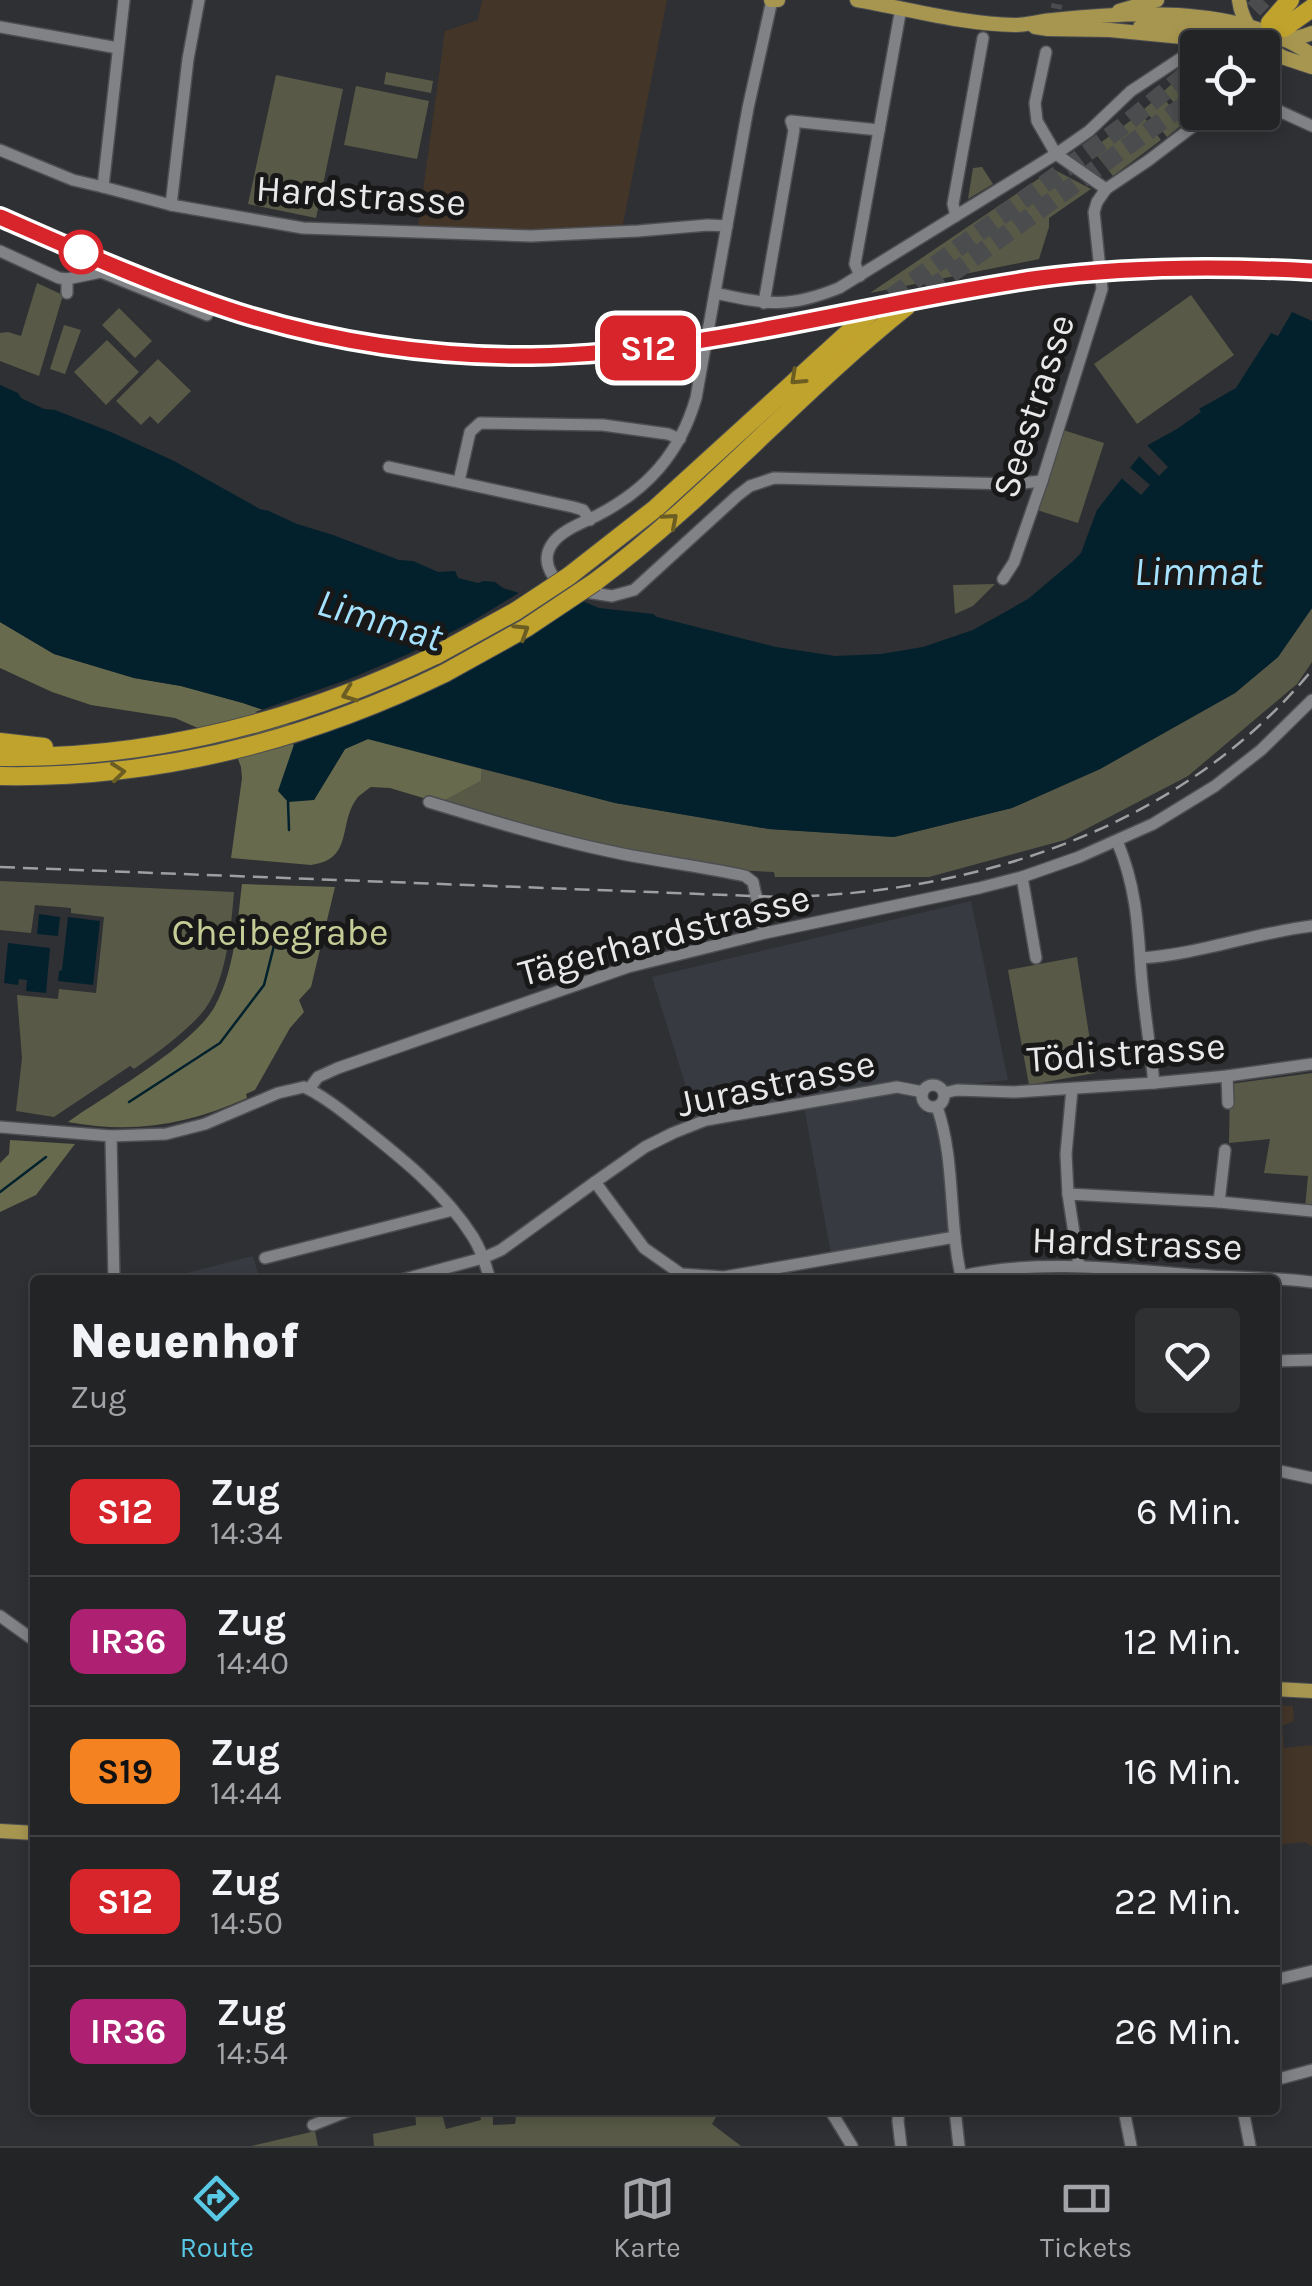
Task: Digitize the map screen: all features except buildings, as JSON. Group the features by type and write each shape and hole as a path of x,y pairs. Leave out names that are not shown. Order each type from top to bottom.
{"highway":[{"path":"1273,30 1290,0"},
{"path":"1280,30 1312,8"},
{"path":"0,776 91,774 228,753 361,710 445,673 526,628 595,582 668,523 907,306"},
{"path":"0,757 89,755 168,745 259,724 332,700 426,660 567,582 649,514 870,314"},
{"path":"0,742 89,755"}],"main road":[{"path":"857,0 986,23 1048,29 1192,16 1248,25 1256,30"},
{"path":"1107,23 1157,0"},
{"path":"1239,0 1242,16 1256,30"},
{"path":"1107,23 1219,30"},
{"path":"1280,37 1312,33"},
{"path":"1280,43 1312,55"},
{"path":"1280,55 1312,67"},
{"path":"1280,1689 1312,1691"},
{"path":"0,1831 30,1833"}],"street":[{"path":"103,188 124,0"},
{"path":"171,205 199,0"},
{"path":"774,0 748,108 696,398 680,439 665,464 646,484 559,537 548,551 548,569 567,582 612,596 634,590 737,496 750,486 774,478 1012,484 1042,481"},
{"path":"860,276 855,264 901,8"},
{"path":"0,27 118,48"},
{"path":"956,216 953,204 983,38"},
{"path":"1046,52 1035,103 1037,122 1056,154 1106,189 1188,130"},
{"path":"715,293 764,303 790,302 814,297 860,276 1056,154 1131,91 1180,59"},
{"path":"1280,111 1312,126"},
{"path":"764,303 794,130 791,121 879,130"},
{"name":"Hardstrasse","path":"0,150 73,180 171,205 322,230 531,236 727,226"},
{"name":"Seestrasse","path":"1002,580 1014,562 1042,481 1102,289 1094,212 1106,189"},
{"path":"0,251 60,278 104,273 207,315"},
{"path":"67,279 68,293"},
{"path":"460,481 470,432 480,423 603,425 680,439"},
{"path":"390,467 580,509 590,520"},
{"name":"Tägerhardstrasse","path":"0,1127 111,1136 150,1136 184,1130 295,1087 309,1089 318,1077 338,1068 628,968 1022,876 1153,824 1215,786 1309,709"},
{"path":"429,802 608,851 745,876 754,888 765,934"},
{"path":"1117,841 1134,892 1154,1082"},
{"path":"1022,876 1036,958"},
{"path":"1142,958 1202,950 1312,926"},
{"name":"Tödistrasse","path":"944,1093 1072,1089 1227,1076 1312,1064"},
{"path":"1227,1076 1228,1104"},
{"path":"934,1085 944,1093 937,1107 924,1102 927,1087 934,1085"},
{"name":"Jurastrasse","path":"595,1182 645,1148 706,1120 897,1087 923,1092"},
{"path":"309,1089 423,1178 472,1235 488,1275"},
{"path":"1072,1089 1066,1154 1079,1266"},
{"path":"937,1107 961,1275"},
{"path":"111,1136 114,1275"},
{"path":"1218,1202 1225,1150"},
{"path":"420,1275 501,1250 595,1182 644,1248 677,1275"},
{"path":"1068,1194 1312,1211"},
{"path":"265,1258 453,1210"},
{"path":"736,1275 955,1237"},
{"name":"Hardstrasse","path":"977,1275 1079,1266 1176,1275"},
{"name":"Hardstrasse","path":"1280,1278 1312,1282"},
{"path":"1280,1361 1312,1360"},
{"path":"1280,1471 1312,1478"},
{"path":"0,1616 30,1637"},
{"path":"1280,1979 1312,1970"},
{"path":"1280,2079 1312,2070"},
{"path":"313,2125 339,2115"},
{"path":"833,2115 852,2146"},
{"path":"899,2115 901,2146"},
{"path":"956,2115 959,2146"},
{"path":"1125,2115 1131,2146"},
{"path":"1244,2115 1250,2146"}],"shaded area":[{"path":"482,0 667,0 622,229 531,232 418,227 445,31 478,20"},
{"path":"971,901 1008,1080 909,1091 915,1094 925,1114 935,1113 952,1232 831,1254 804,1106 823,1102 695,1116 652,977"},
{"path":"253,1256 259,1275 179,1275"},
{"path":"1280,1705 1293,1706 1294,1721 1282,1726 1284,1748 1312,1745 1312,1846 1305,1842 1280,1844"}],"green space":[{"path":"386,72 433,81 431,93 384,84"},
{"path":"276,75 343,89 316,218 248,204"},
{"path":"1180,76 1180,110 1164,91"},
{"path":"356,86 429,101 417,159 344,145"},
{"path":"1161,95 1180,118 1180,126 1167,137 1144,109"},
{"path":"1141,113 1161,140 1113,176 1092,149"},
{"path":"982,167 993,184 968,199 973,168"},
{"path":"1053,169 1091,189 1049,218 1039,259 870,293"},
{"path":"37,283 63,295 39,376 0,361 0,333 21,336"},
{"path":"1191,295 1234,355 1137,424 1094,364"},
{"path":"119,308 152,341 135,358 102,325"},
{"path":"64,325 81,330 65,374 50,369"},
{"path":"107,340 139,372 106,405 74,372"},
{"path":"158,359 191,391 158,424 150,416 141,425 116,401"},
{"path":"1063,430 1104,443 1078,523 1037,510"},
{"path":"995,584 973,606 955,614 953,585"},
{"path":"1312,608 1312,662 1297,684 1188,776 1065,840 929,877 775,877 774,872 735,870 579,841 440,803 481,781 482,769 616,803 769,829 894,837 1012,808 1100,769 1235,693 1278,657"},
{"path":"0,622 54,654 134,678 243,703 293,720 314,800 345,749 368,739 482,769 481,781 440,803 390,788 370,787 352,807 340,848 325,861 311,865 231,858 242,778 232,743 175,718 91,705 0,668"},
{"path":"0,881 234,892 222,973 201,1014 143,1063 134,1069 130,1066 54,1117 16,1111 22,1058 17,995 58,999 59,989 96,993 104,917 71,913 71,908 35,905 31,933 0,930"},
{"name":"Cheibegrabe","path":"242,884 335,887 311,987 299,1000 304,1012 290,1028 255,1090 246,1094 247,1098 225,1107 159,1125 115,1127 68,1122 169,1053 215,1006 234,946"},
{"path":"1077,957 1095,1073 1029,1085 1008,970"},
{"path":"1312,1073 1312,1208 1305,1208 1308,1176 1264,1173 1270,1139 1229,1143 1230,1084"},
{"path":"10,1140 75,1144 36,1195 0,1212 0,1163 9,1154"},
{"path":"415,2115 442,2115 446,2129 481,2120 480,2115 493,2115 493,2125 515,2124 516,2115 717,2115 712,2124 741,2146 374,2146 373,2134 416,2125"},
{"path":"315,2131 318,2146 251,2146 260,2144"}],"water":[{"name":"Limmat","path":"1292,312 1312,321 1312,608 1278,657 1235,693 1100,769 1012,808 894,837 769,829 615,803 368,739 345,749 314,800 288,802 278,791 298,733 293,720 243,703 134,678 54,654 0,622 0,385 44,409 111,432 174,461 260,509 399,560 413,561 438,572 455,571 458,578 495,582 519,593 531,591 599,608 653,614 776,647 835,656 923,647 973,630 1028,599 1072,562 1081,553 1097,510 1148,445 1236,388 1271,333 1278,336"},
{"path":"39,914 60,917 58,936 37,934"},
{"path":"68,917 100,921 93,985 58,981"},
{"path":"8,943 50,948 46,993 26,991 27,980 19,979 18,985 4,983"}],"pier":[{"path":"1146,444 1168,467 1159,476 1136,453"},
{"path":"1128,466 1150,485 1141,495 1119,476"},
{"path":"530,586 588,598 518,643 441,684 293,745 289,724 255,712 408,654"}],"waterway":[{"path":"288,802 289,830"},
{"path":"129,1102 220,1043 264,985 280,922"},
{"path":"0,1192 46,1157"}],"tunnel":[{"path":"1235,29 1263,0"},
{"path":"1053,25 1057,4"},
{"path":"870,313 1123,126 1180,79"},
{"path":"907,306 1180,108"}],"railway":[{"path":"0,212 225,302 341,333 462,350 534,351 680,339 1074,269 1176,263 1312,266"},
{"path":"0,867 779,897 853,893 928,882 1001,865 1071,841 1139,810 1202,771 1260,725 1312,670"}],"train":[{"name":"S12","path":"0,217 181,292 252,316 383,346 493,356 590,354 664,346 1023,281 1093,272 1214,267 1312,271"}]}
